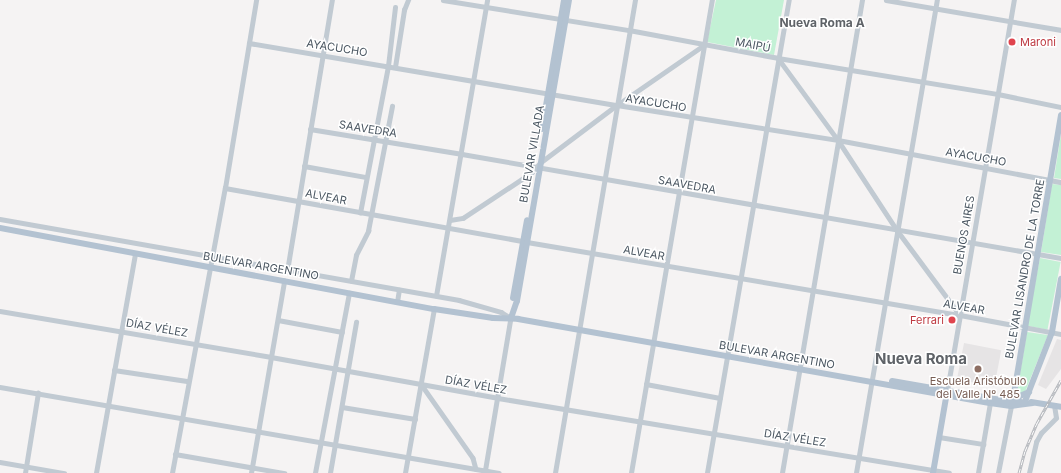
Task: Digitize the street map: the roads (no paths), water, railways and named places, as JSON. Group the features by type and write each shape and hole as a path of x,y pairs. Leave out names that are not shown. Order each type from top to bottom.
{"main road":[{"name":"BULEVAR VILLADA","path":"511,318 513,310 512,300 525,242 539,166 563,19 564,0"},
{"name":"BULEVAR VILLADA","path":"563,19 569,0"},
{"name":"BULEVAR LISANDRO DE LA TORRE","path":"1012,404 1061,115"},
{"name":"BULEVAR ARGENTINO","path":"0,228 434,309 497,319 511,318 579,329 1012,404"},
{"path":"1025,403 1052,332 1061,278"},
{"path":"1014,392 1020,396 1029,392"},
{"name":"BULEVAR ARGENTINO","path":"946,393 990,403 1012,404 1033,402 1061,407"},
{"name":"BUENOS AIRES","path":"933,471 946,393"}],"street":[{"path":"172,473 209,267 225,188 256,0"},
{"path":"287,271 332,0"},
{"path":"395,67 404,10 408,0"},
{"name":"MAIPÚ","path":"442,0 629,30 851,71 998,94 1061,107"},
{"path":"436,296 462,154 487,0"},
{"path":"555,473 635,0"},
{"path":"631,473 712,0"},
{"path":"707,473 789,0"},
{"path":"782,473 862,0"},
{"path":"886,0 1011,20 1061,30"},
{"path":"856,473 937,0"},
{"name":"BUENOS AIRES","path":"946,393 1014,0"},
{"path":"360,213 388,66 396,7"},
{"name":"AYACUCHO","path":"249,43 395,67 474,82 838,140 910,155 1061,182"},
{"path":"450,220 463,218 531,173 617,105 704,44"},
{"path":"778,58 838,140 897,230 960,315"},
{"path":"351,281 356,255 368,231 392,106"},
{"name":"SAAVEDRA","path":"310,129 539,166 604,180 1061,258"},
{"path":"304,166 366,176"},
{"name":"ALVEAR","path":"225,188 299,200 360,213 448,227 525,242 812,290 884,304 960,315 1061,334"},
{"path":"0,219 212,258 459,300 494,310 511,318"},
{"path":"96,473 134,253"},
{"path":"251,473 284,281"},
{"path":"398,302 399,290"},
{"path":"315,473 349,293"},
{"path":"468,314 469,304"},
{"path":"405,473 434,309"},
{"name":"DÍAZ VÉLEZ","path":"0,311 271,357 334,370 498,398 949,473"},
{"name":"BULEVAR VILLADA","path":"485,472 511,318"},
{"path":"278,320 342,332"},
{"path":"330,473 356,322"},
{"path":"114,370 188,381"},
{"path":"421,384 473,458 476,469"},
{"path":"646,384 720,398"},
{"path":"0,387 182,417 476,469 485,472 499,473"},
{"path":"25,473 38,393"},
{"path":"978,473 990,403"},
{"name":"BULEVAR LISANDRO DE LA TORRE","path":"998,473 1012,404"},
{"path":"1029,473 1036,442 1041,433 1059,419 1054,406"},
{"path":"342,407 415,419"},
{"path":"939,437 983,444"},
{"path":"175,454 284,473"},
{"path":"0,462 64,473"}],"railway":[{"path":"1019,473 1025,451 1037,423 1061,380"}],"place":[{"name":"Maroni","path":"1012,42"},
{"name":"Ferrari","path":"952,320"},
{"name":"Escuela Aristóbulo del Valle Nº 485","path":"978,369"}],"district":[{"name":"Nueva Roma A","path":"822,23"},
{"name":"Nueva Roma","path":"921,359"}]}
